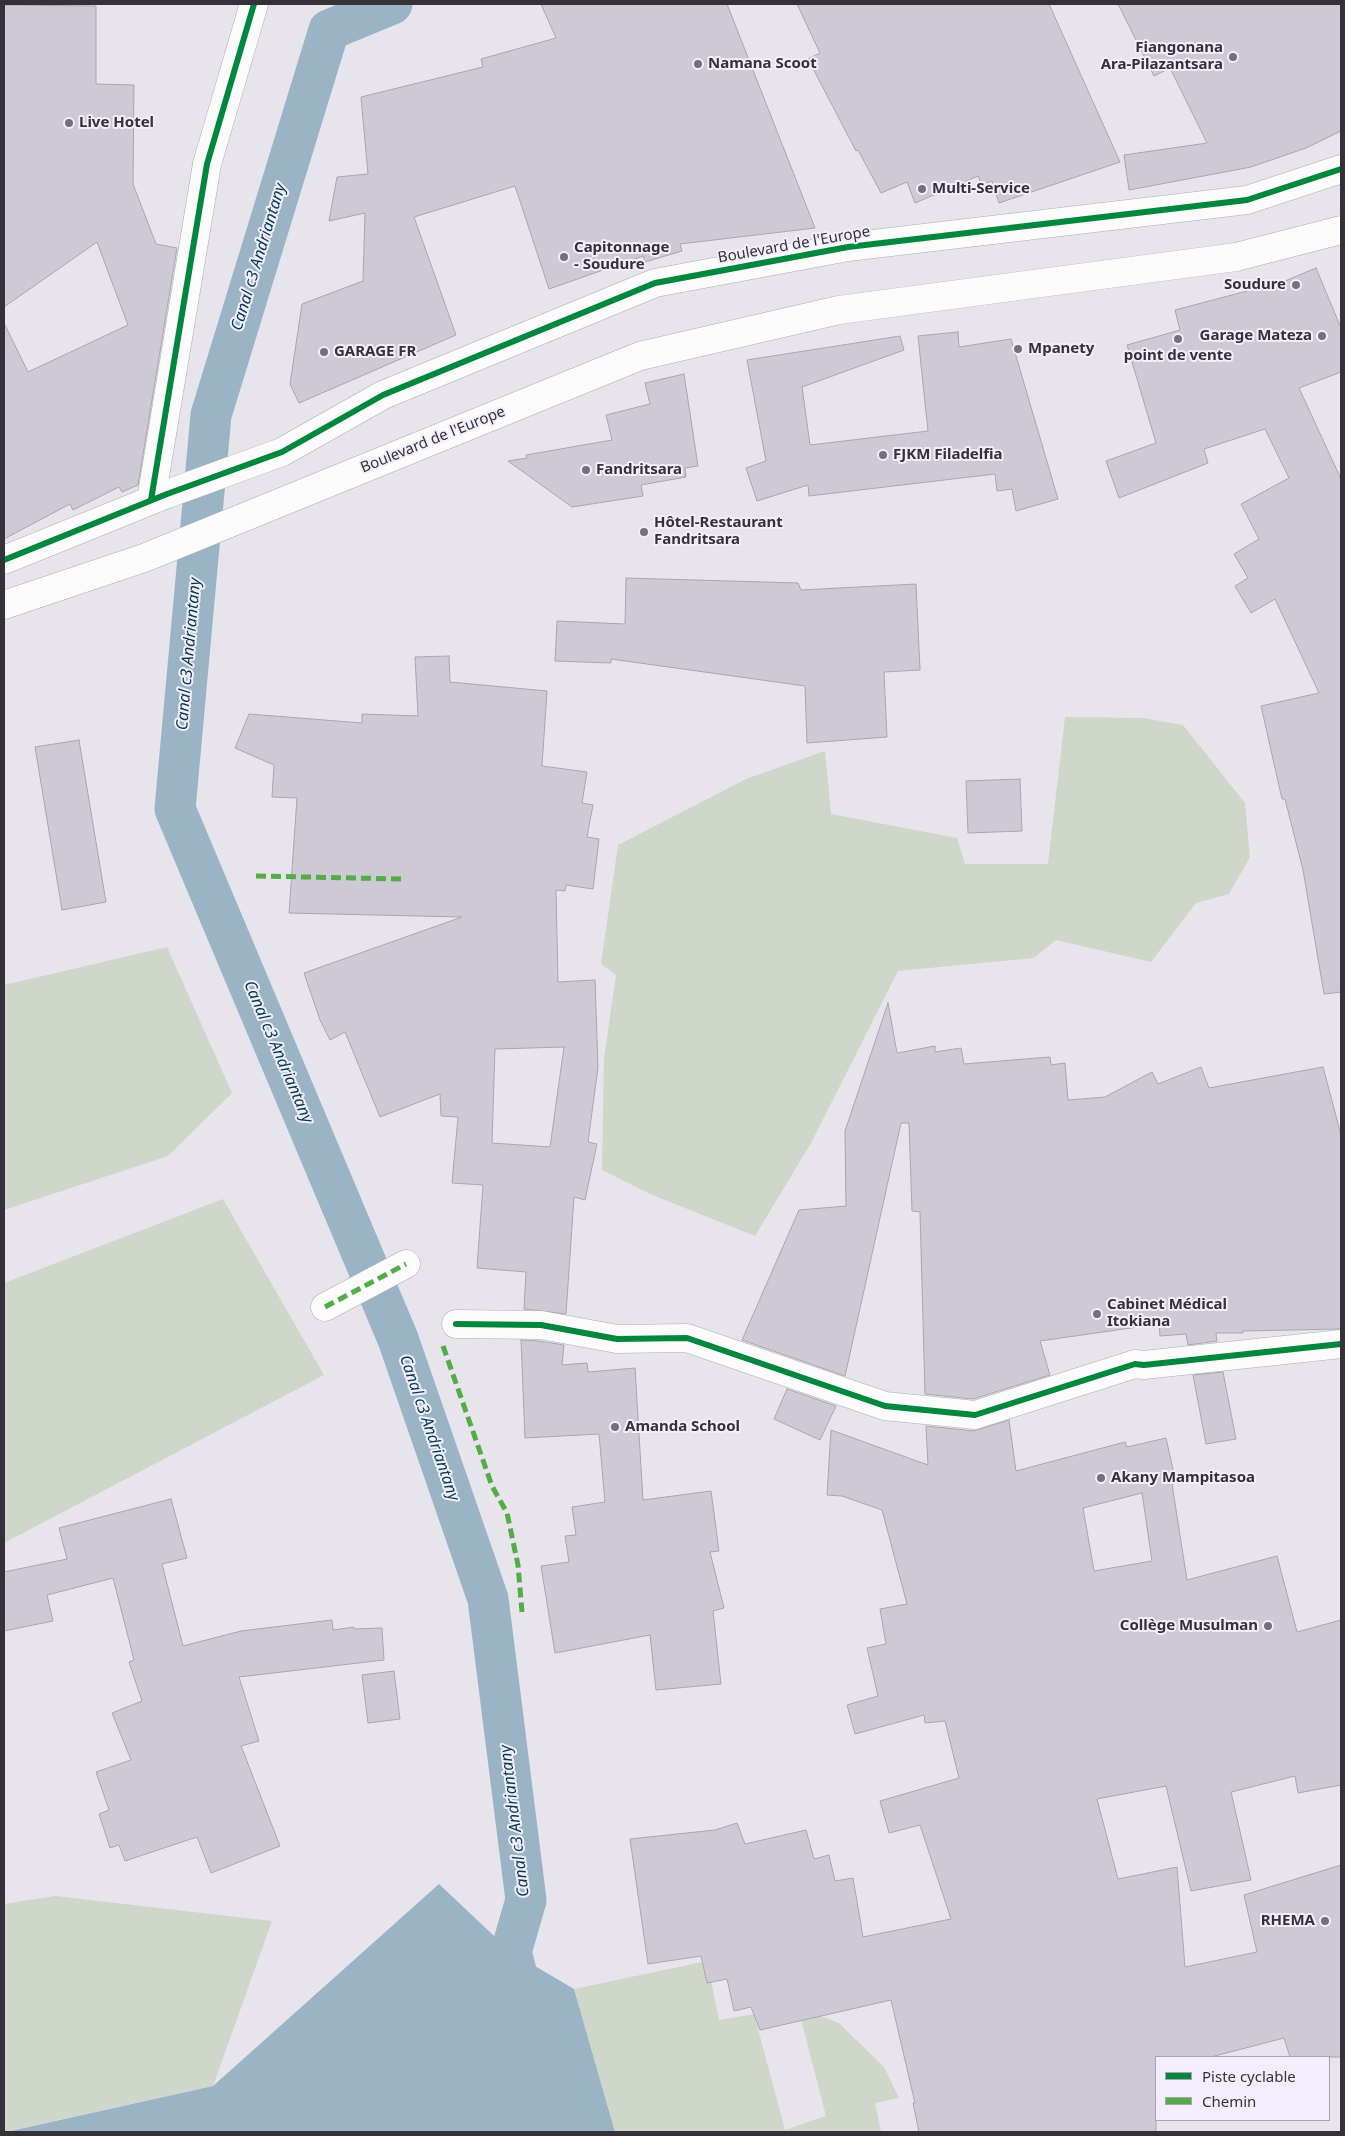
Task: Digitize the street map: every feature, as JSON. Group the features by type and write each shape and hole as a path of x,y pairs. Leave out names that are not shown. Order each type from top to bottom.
{"street":[{"path":"159,497 207,164 254,4"},
{"name":"Boulevard de l'Europe","path":"4,560 159,497 282,452 383,395 655,283 848,247 1247,200 1341,169"},
{"name":"Boulevard de l'Europe","path":"4,605 144,558 640,356 839,310 1236,257 1341,230"},
{"path":"325,1307 406,1264"},
{"path":"456,1324 541,1324 617,1339 687,1338 885,1406 975,1415 1134,1364 1144,1365 1341,1344"}],"shaded area":[{"path":"1065,717 1143,718 1183,725 1245,803 1250,857 1229,894 1196,903 1151,962 1056,940 1034,958 898,971 811,1143 755,1236 650,1194 602,1170 604,1058 616,975 601,964 618,845 746,779 825,751 831,814 957,838 965,864 1048,864"},
{"path":"167,947 232,1093 168,1156 4,1210 4,985"},
{"path":"223,1199 324,1375 4,1543 4,1283"},
{"path":"55,1896 272,1921 213,2086 4,2132 4,1904"},
{"path":"707,1961 719,2020 754,2014 785,2130 826,2116 798,2008 839,2023 884,2067 899,2098 875,2103 881,2132 615,2132 574,1989"}],"water":[{"path":"439,1884 511,1952 574,1989 615,2132 6,2132 213,2086"}],"building":[{"path":"541,4 727,4 815,228 680,244 682,251 645,262 643,256 549,289 515,186 414,217 456,335 299,403 290,384 302,304 363,281 365,213 329,221 337,177 368,174 361,97 483,67 481,59 556,38"},
{"path":"797,4 1049,4 1120,162 999,203 992,181 982,185 978,176 915,203 907,182 881,193 858,150 856,151 808,59 820,53"},
{"path":"1118,4 1341,4 1341,131 1306,148 1251,167 1129,190 1124,155 1207,143 1170,68 1154,76"},
{"path":"4,5 96,6 96,84 134,85 133,184 156,244 177,248 138,485 122,492 119,487 73,510 70,504 4,539 4,323 28,372 128,325 97,242 4,307"},
{"path":"1316,268 1341,328 1341,372 1299,388 1341,479 1341,992 1324,994 1303,870 1285,799 1282,799 1261,706 1319,693 1275,599 1251,613 1235,586 1248,578 1234,554 1259,539 1241,504 1289,478 1265,429 1204,449 1208,463 1119,498 1106,461 1156,443 1127,345 1180,330 1175,310 1285,281"},
{"path":"958,332 959,347 1011,339 1058,499 1016,511 1012,489 997,491 995,474 809,496 808,485 757,501 746,468 766,461 747,360 900,336 904,350 802,387 810,445 928,431 918,336"},
{"path":"684,374 698,466 685,468 686,477 641,485 643,496 572,507 508,461 527,458 526,455 612,440 606,415 650,404 645,383"},
{"path":"626,578 798,583 801,590 916,584 920,670 884,672 887,737 807,743 805,686 611,659 611,663 555,661 557,621 625,624"},
{"path":"449,656 450,682 547,691 542,766 587,772 582,803 593,805 587,837 599,839 593,889 566,885 565,891 556,890 558,982 595,980 598,1067 588,1142 597,1144 585,1200 574,1197 566,1314 524,1309 526,1272 477,1268 483,1185 452,1183 458,1117 441,1116 440,1094 380,1117 345,1032 330,1040 320,1020 304,973 462,917 289,913 297,798 272,797 274,765 235,748 249,714 362,723 362,714 418,716 415,657","holes":["564,1047 550,1147 492,1143 495,1049"]},
{"path":"79,740 106,902 62,910 35,747"},
{"path":"1020,779 1022,831 968,833 966,781"},
{"path":"888,1003 897,1053 935,1046 935,1052 961,1048 964,1064 1050,1057 1051,1065 1065,1063 1068,1100 1105,1097 1152,1072 1158,1084 1201,1067 1209,1088 1323,1067 1341,1135 1341,1329 1216,1333 1217,1341 1188,1345 1186,1334 1160,1336 1159,1324 1040,1341 1050,1375 973,1399 925,1394 920,1212 912,1211 909,1123 901,1123 845,1376 742,1340 799,1210 846,1206 845,1131"},
{"path":"521,1340 564,1345 562,1365 587,1363 588,1372 635,1368 643,1500 711,1491 719,1551 710,1552 724,1608 713,1611 721,1684 656,1690 650,1635 555,1653 541,1566 569,1562 565,1536 576,1535 572,1507 605,1502 599,1434 525,1438"},
{"path":"1223,1372 1236,1439 1206,1444 1193,1375"},
{"path":"787,1389 836,1406 820,1440 774,1419"},
{"path":"1009,1420 1016,1471 1125,1442 1127,1447 1166,1438 1176,1483 1172,1484 1187,1580 1277,1556 1297,1632 1341,1620 1341,1785 1298,1793 1295,1776 1231,1792 1251,1880 1191,1891 1166,1786 1097,1799 1118,1879 1177,1867 1185,1967 1257,1952 1244,1895 1341,1865 1341,2057 1290,2056 1284,2038 1215,2056 1155,2056 1156,2132 919,2132 913,2103 915,2103 891,2000 760,2030 751,2007 734,2011 727,1979 707,1983 701,1956 648,1964 630,1839 715,1830 737,1823 745,1844 806,1830 814,1859 829,1855 835,1881 853,1878 863,1937 951,1919 920,1825 889,1833 880,1801 959,1778 945,1721 925,1723 924,1715 855,1734 847,1705 878,1696 867,1648 886,1644 880,1609 907,1604 882,1510 842,1496 827,1495 831,1430 928,1465 926,1426 974,1431","holes":["1142,1493 1152,1561 1094,1571 1083,1508"]},
{"path":"171,1499 187,1558 162,1564 183,1646 241,1631 332,1620 333,1630 354,1627 354,1629 382,1628 384,1660 239,1677 259,1741 241,1746 280,1846 211,1873 197,1837 125,1861 119,1845 110,1848 99,1814 109,1810 96,1772 131,1760 112,1713 142,1701 129,1662 134,1660 113,1578 47,1595 53,1621 4,1631 4,1572 67,1559 59,1528"},
{"path":"394,1671 400,1719 368,1723 362,1675"}],"waterway":[{"name":"Canal c3 Andriantany","path":"392,4 329,30 211,415 175,809 398,1339 488,1599 526,1900 511,1952 525,2006"}],"marked path":[{"path":"256,876 403,879"},
{"path":"325,1307 406,1264"},
{"path":"443,1346 492,1486 507,1513 518,1565 522,1612"}],"cycle path":[{"path":"151,500 207,164 254,4"},
{"path":"4,560 167,494 282,452 383,395 655,283 848,247 1247,200 1341,169"},
{"path":"456,1324 541,1325 617,1339 687,1338 885,1406 975,1415 1135,1364 1144,1365 1341,1344"}],"place":[{"name":"Fiangonana Ara-Pilazantsara","path":"1233,57"},
{"name":"Namana Scoot","path":"698,64"},
{"name":"Live Hotel","path":"69,123"},
{"name":"Multi-Service","path":"922,189"},
{"name":"Capitonnage - Soudure","path":"564,257"},
{"name":"Soudure","path":"1296,285"},
{"name":"Garage Mateza","path":"1322,336"},
{"name":"point de vente","path":"1178,339"},
{"name":"Mpanety","path":"1018,349"},
{"name":"GARAGE FR","path":"324,352"},
{"name":"FJKM Filadelfia","path":"883,455"},
{"name":"Fandritsara","path":"586,470"},
{"name":"Hôtel-Restaurant Fandritsara","path":"644,532"},
{"name":"Cabinet Médical Itokiana","path":"1097,1314"},
{"name":"Amanda School","path":"615,1427"},
{"name":"Akany Mampitasoa","path":"1101,1478"},
{"name":"Collège Musulman","path":"1268,1626"},
{"name":"RHEMA","path":"1325,1921"}]}
